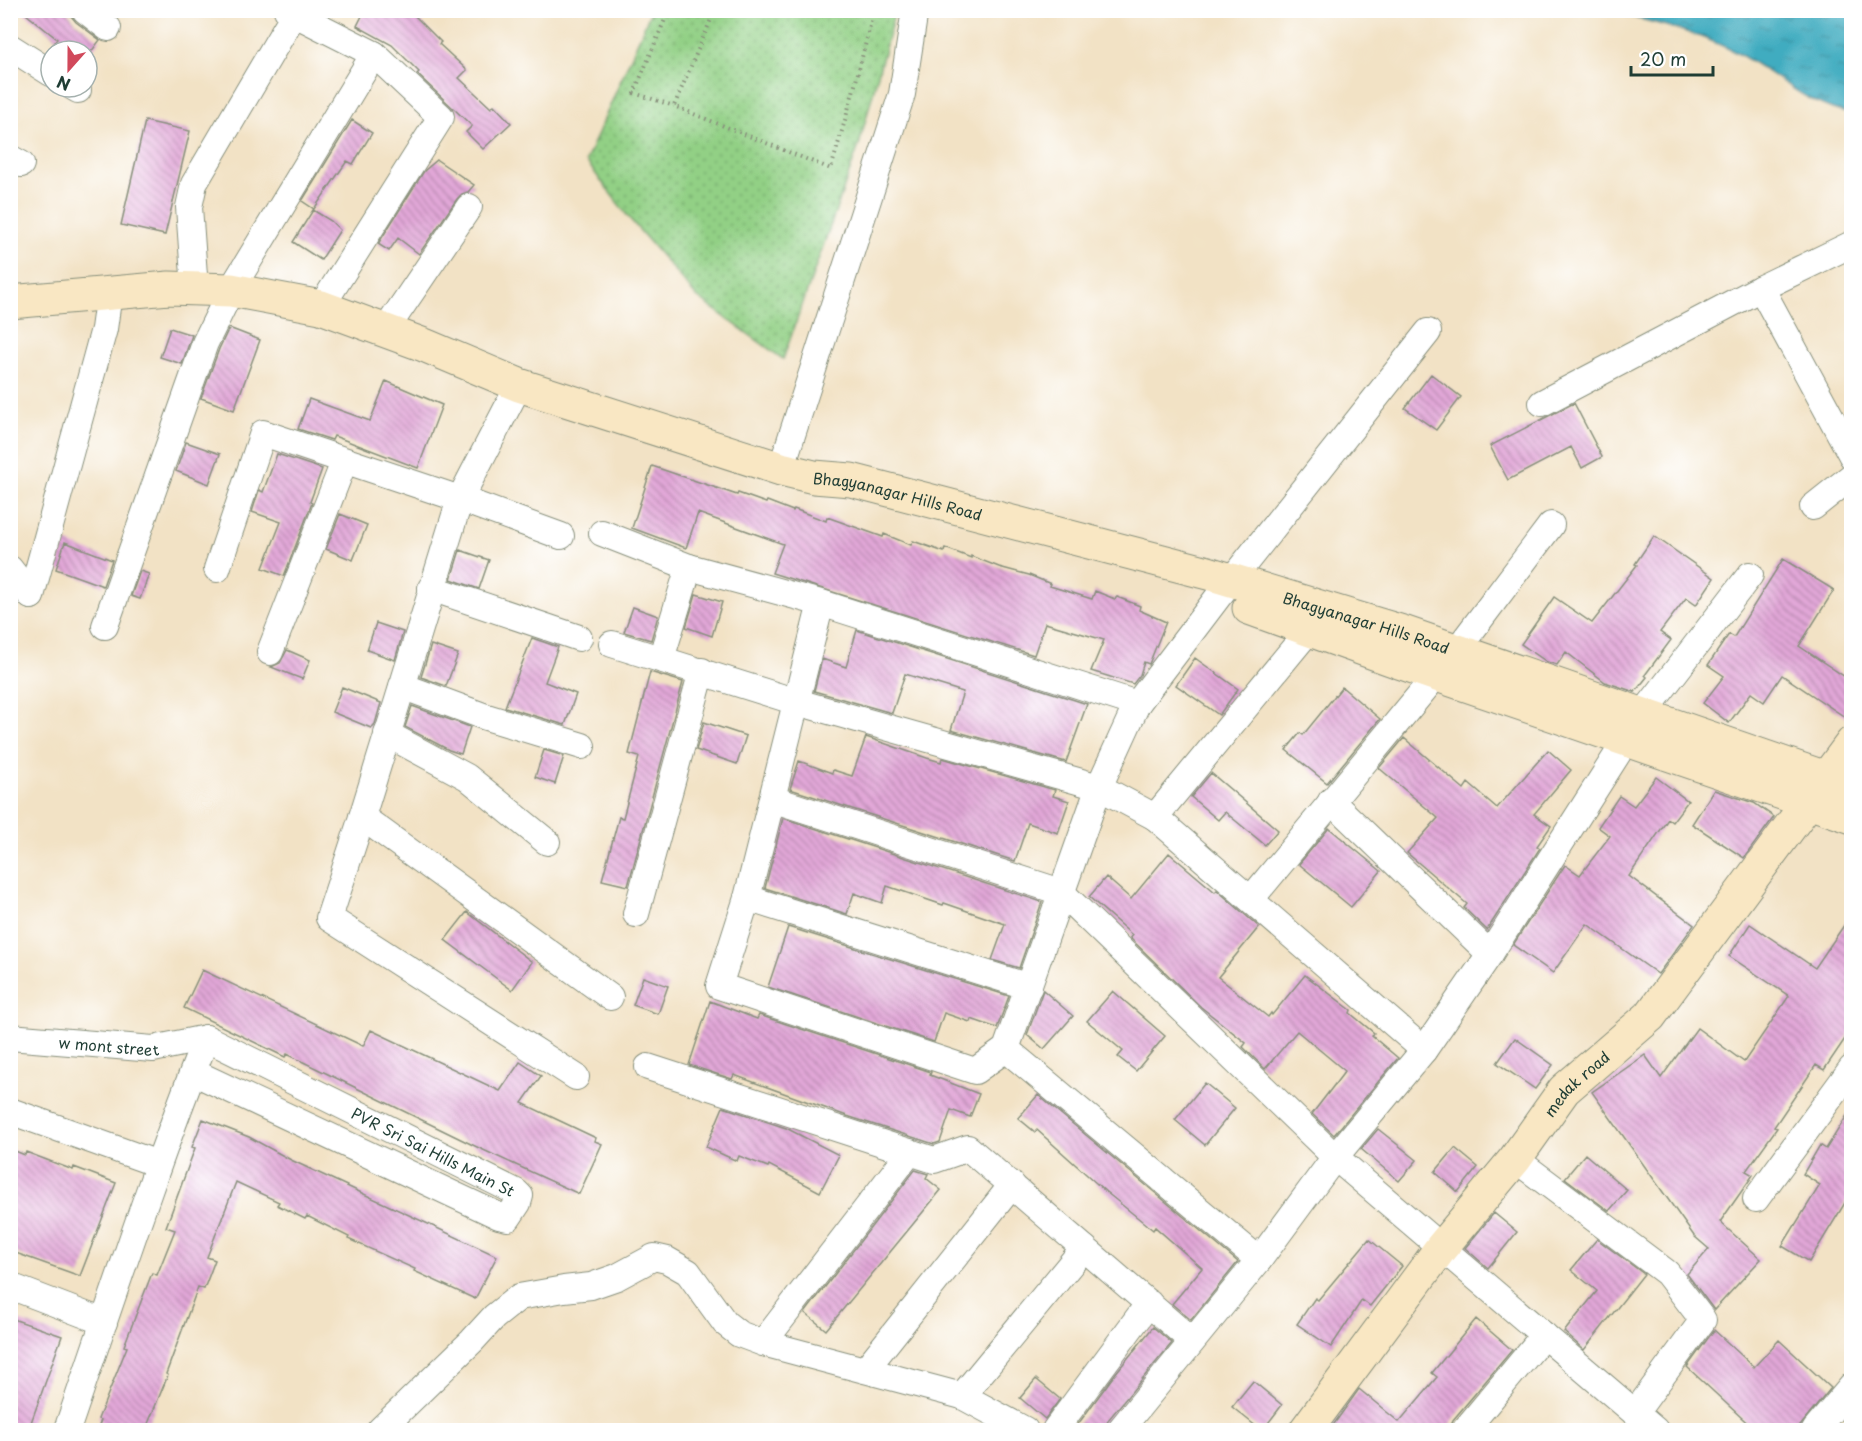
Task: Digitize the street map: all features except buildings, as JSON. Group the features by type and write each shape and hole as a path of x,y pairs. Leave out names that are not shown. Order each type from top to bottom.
{"main road":[{"name":"Bhagyanagar Hills Road","path":"10,302 169,288 231,290 321,307 519,385 781,469 814,477 850,480 1225,589 1457,650 1634,726"},
{"name":"Bhagyanagar Hills Road","path":"1225,589 1310,629 1437,674 1634,726 1829,789 1851,817"},
{"name":"medak road","path":"1306,1431 1441,1248 1515,1159 1564,1090 1650,1016 1829,789 1851,743"}],"street":[{"path":"85,10 108,28"},
{"path":"781,469 902,94 915,10"},
{"path":"195,289 189,207 194,184 291,12 374,54 441,117 321,307"},
{"path":"10,47 39,65"},
{"path":"105,626 205,343 231,290 374,54"},
{"path":"385,331 470,207"},
{"path":"1542,403 1761,288 1851,244"},
{"path":"1761,288 1851,456"},
{"path":"10,569 31,596 104,329 109,293"},
{"path":"821,603 747,898 719,986 975,1071 1006,1049 1099,787 1137,704 1428,332"},
{"path":"519,385 460,499 329,918 576,1077"},
{"path":"217,569 263,434 460,499 561,536"},
{"path":"270,652 344,462"},
{"path":"1813,507 1851,476"},
{"path":"1251,899 1457,650 1551,525"},
{"path":"602,533 689,567 821,603 1137,704"},
{"path":"661,659 689,567"},
{"path":"1120,1431 1259,1260 1335,1156 1424,1050 1490,954 1634,726 1750,575"},
{"path":"431,588 579,638"},
{"path":"1155,817 1310,629"},
{"path":"612,644 797,702 1099,787 1155,817 1424,1050"},
{"path":"636,914 702,671"},
{"path":"402,686 483,716 582,746"},
{"path":"387,734 467,777 548,842"},
{"path":"772,799 1061,892 1335,1156 1654,1431"},
{"path":"1331,801 1490,954"},
{"path":"362,817 610,997"},
{"path":"747,898 1029,987"},
{"name":"w mont street","path":"10,1037 153,1049 206,1038"},
{"path":"67,1431 158,1164 206,1038"},
{"name":"PVR Sri Sai Hills Main St","path":"193,1072 499,1216 508,1218 518,1203 520,1196 516,1192 206,1038"},
{"path":"1006,1049 1259,1260"},
{"path":"648,1067 934,1160 968,1148 1192,1341"},
{"path":"1756,1199 1851,1068"},
{"path":"10,1111 158,1164"},
{"path":"763,1343 910,1152"},
{"path":"1515,1159 1667,1273 1703,1320 1635,1413"},
{"path":"865,1370 1012,1185"},
{"path":"962,1396 1084,1248"},
{"path":"380,1431 494,1317 519,1297 591,1286 617,1277 654,1257 668,1260 688,1272 725,1323 740,1334 763,1343 962,1396 1025,1431"},
{"path":"10,1286 104,1322"},
{"path":"1055,1431 1149,1303"},
{"path":"1465,1431 1544,1335"},
{"path":"1815,1431 1851,1386"}],"path":[{"path":"669,10 634,93 674,106 831,169 874,10"},
{"path":"674,106 715,10"}],"green space":[{"path":"651,11 895,11 859,145 783,359 697,297 629,218 586,161"}],"water":[{"path":"1609,11 1851,11 1851,114 1835,110 1807,97 1724,46 1675,28"}]}
